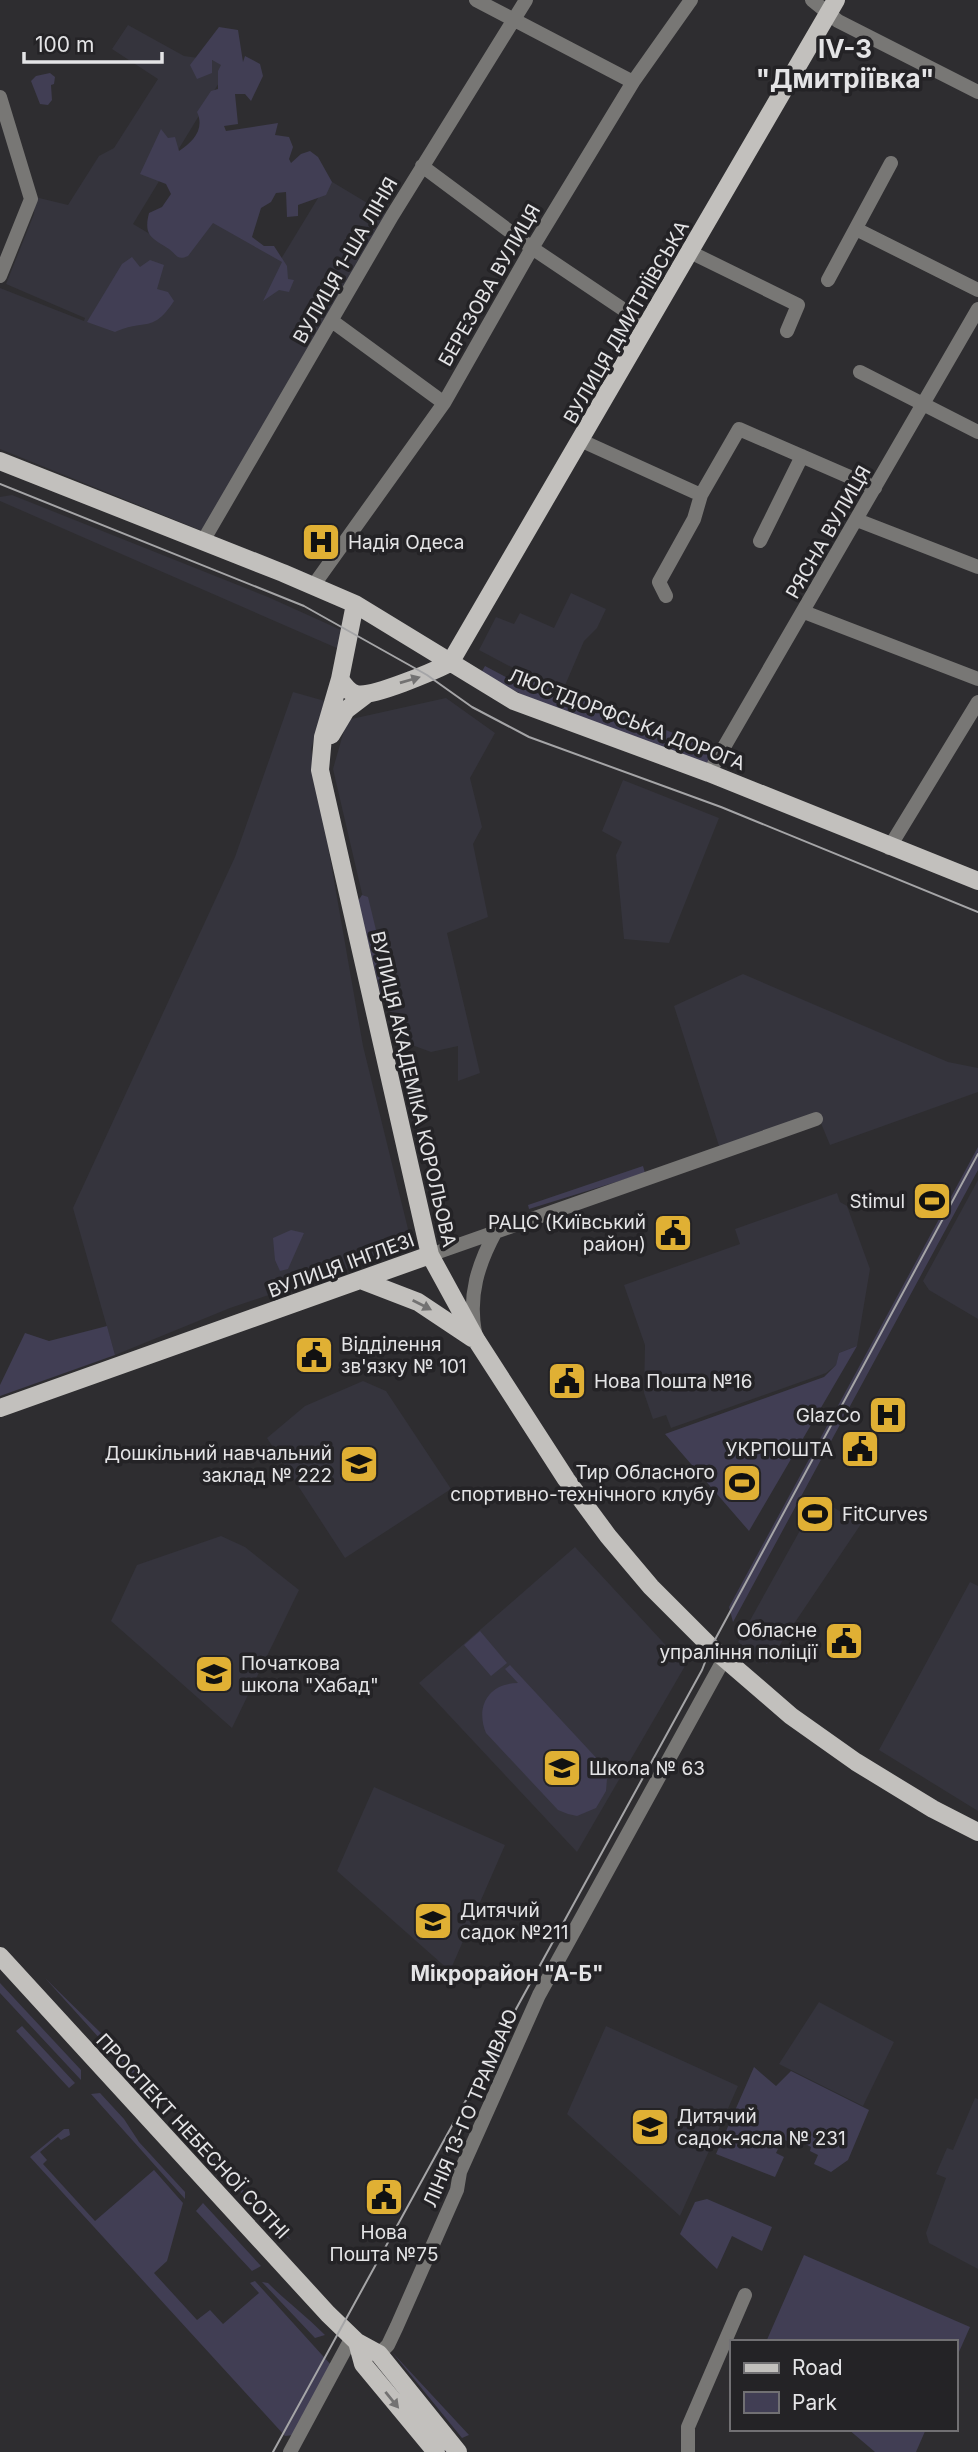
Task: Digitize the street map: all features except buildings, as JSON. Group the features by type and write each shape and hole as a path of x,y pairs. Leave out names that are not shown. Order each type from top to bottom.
{"main road":[{"name":"ВУЛИЦЯ ДМИТРІЇВСЬКА","path":"450,663 582,441 832,7"},
{"name":"ЛЮСТДОРФСЬКА ДОРОГА","path":"0,461 355,604 514,701 709,774 889,848 978,881"},
{"name":"ВУЛИЦЯ АКАДЕМІКА КОРОЛЬОВА","path":"355,604 340,680 323,737 320,770 430,1255 477,1341 566,1479 608,1536 651,1587 724,1659 791,1716 856,1762 933,1809 978,1832"},
{"path":"340,680 348,690 367,694 427,675 450,663"},
{"path":"321,757 346,710 367,694"},
{"name":"ВУЛИЦЯ ІНГЛЕЗІ","path":"0,1408 430,1255"},
{"path":"361,1280 418,1302 477,1341"},
{"name":"ПРОСПЕКТ НЕБЕСНОЇ СОТНІ","path":"0,1956 354,2340 379,2354 458,2452"},
{"name":"ПРОСПЕКТ НЕБЕСНОЇ СОТНІ","path":"354,2340 363,2364 436,2452"}],"street":[{"path":"476,0 633,82"},
{"name":"ВУЛИЦЯ 1-ША ЛІНІЯ","path":"203,541 422,166 526,0"},
{"name":"БЕРЕЗОВА ВУЛИЦЯ","path":"313,586 444,402 532,248 633,82 691,0"},
{"path":"812,0 832,7 978,92"},
{"path":"0,97 31,200 0,276"},
{"path":"828,280 891,163"},
{"path":"422,166 532,248 648,326"},
{"path":"856,229 978,289"},
{"path":"690,252 798,305 786,331"},
{"name":"РЯСНА ВУЛИЦЯ","path":"709,774 977,312"},
{"path":"332,321 444,402"},
{"path":"860,372 978,432"},
{"path":"666,596 659,582 694,519 701,495 739,429 875,488"},
{"path":"582,441 701,495"},
{"path":"760,541 802,456"},
{"path":"857,520 978,566"},
{"path":"804,612 978,679"},
{"path":"889,848 978,702"},
{"name":"ВУЛИЦЯ ІНГЛЕЗІ","path":"430,1255 816,1119"},
{"path":"477,1341 472,1298 475,1276 496,1231"},
{"name":"ЛІНІЯ 13-ГО ТРАМВАЮ","path":"379,2354 388,2345 457,2190 460,2172 538,1995 724,1659"},
{"path":"688,2452 688,2427 746,2295"},
{"path":"290,2452 354,2340"}],"shaded area":[{"path":"128,25 184,56 212,60 228,68 133,224 182,253 205,214 281,259 329,180 389,216 205,532 0,449 0,288 84,321 85,318 6,284 34,214 35,197 68,205 99,156 114,148 158,79 112,49"},
{"path":"12,495 268,597 341,630 339,649 0,501 0,497"},
{"path":"571,593 606,609 597,628 584,641 563,690 532,678 479,650 496,617 514,624 520,613 554,628"},
{"path":"293,692 325,701 311,749 363,1046 408,1229 405,1249 230,1308 115,1355 73,1208 235,857"},
{"path":"446,698 495,733 470,778 482,827 473,844 488,917 447,933 480,1073 458,1081 458,1046 431,1052 412,1045 397,1044 333,769 347,720"},
{"path":"623,780 719,818 669,943 624,939 616,855 622,842 602,831"},
{"path":"743,974 948,1062 978,1068 978,1092 830,1145 818,1116 720,1149 674,1006"},
{"path":"978,1180 978,1319 929,1290 923,1281"},
{"path":"837,1193 840,1202 847,1206 870,1269 857,1346 839,1353 836,1365 826,1373 671,1428 666,1415 653,1419 644,1393 645,1345 624,1285 740,1244 735,1229"},
{"name":"Дошкільний навчальний заклад № 222","path":"363,1381 386,1391 451,1489 345,1558 267,1438 305,1406"},
{"path":"818,1498 861,1524 767,1664 738,1642"},
{"name":"Початкова школа \"Хабад\"","path":"221,1536 245,1547 299,1590 232,1728 111,1621 137,1565"},
{"name":"Школа № 63","path":"575,1547 685,1666 577,1852 419,1683"},
{"path":"970,1582 978,1586 978,1811 879,1750"},
{"name":"Дитячий садок №211","path":"374,1787 505,1845 450,1971 337,1871"},
{"path":"819,2002 894,2042 863,2106 779,2064"},
{"name":"Дитячий садок-ясла № 231","path":"606,2026 738,2086 680,2216 567,2114"},
{"path":"975,2098 978,2099 978,2269 929,2243 926,2233 946,2178 936,2174 947,2148 953,2150"}],"green space":[{"path":"219,27 238,30 243,62 245,56 260,64 263,76 251,101 245,94 235,94 238,124 224,126 226,131 278,123 275,135 289,137 293,147 289,159 291,163 301,154 310,151 318,157 332,182 326,195 298,205 298,216 287,217 286,192 276,193 271,202 261,208 252,237 264,246 274,246 287,266 288,279 294,280 289,292 279,290 263,301 282,262 213,223 188,256 179,258 154,239 147,227 149,213 162,207 171,194 166,184 140,174 161,129 168,138 175,137 179,151 189,144 199,129 197,112 211,91 218,89 218,71 221,65 212,60 212,73 197,79 190,65"},
{"path":"50,73 55,77 54,84 51,85 52,100 48,105 40,104 31,81 36,76"},
{"path":"132,257 140,267 150,260 164,265 157,289 168,292 174,301 154,322 115,332 87,322 122,264"},
{"path":"485,666 528,689 532,678 712,748 706,768 523,695 481,673"},
{"path":"362,895 368,897 391,992 388,997 381,995 358,901"},
{"path":"978,1147 978,1170 733,1622 729,1607"},
{"path":"643,1166 645,1173 529,1209 528,1205"},
{"path":"291,1230 304,1233 288,1269 280,1271 275,1260 273,1238"},
{"path":"107,1326 115,1355 0,1396 0,1385 25,1333 49,1341"},
{"name":"Тир Обласного спортивно-технічного клубу","path":"857,1346 749,1531 665,1434 824,1377 836,1365 839,1353"},
{"path":"480,1631 507,1663 491,1676 464,1645"},
{"path":"510,1665 614,1777 607,1779 606,1791 596,1808 577,1816 558,1810 486,1733 482,1714 487,1698 499,1687 518,1683 505,1669"},
{"path":"45,1978 166,2097 166,2102 158,2103"},
{"path":"0,1983 81,2070 81,2080 0,1993"},
{"path":"22,2026 75,2083 69,2088 16,2031"},
{"path":"754,2067 776,2086 791,2071 869,2110 848,2160 831,2172 814,2164 818,2155 810,2151 811,2147 794,2138 791,2143 783,2139 776,2153 784,2157 775,2177 716,2154"},
{"path":"100,2093 124,2119 139,2142 185,2192 185,2199 91,2094"},
{"path":"179,2115 225,2171 291,2240 279,2233 175,2122"},
{"path":"64,2129 69,2129 70,2135 61,2140 58,2137 40,2152 47,2160 43,2164 95,2221 154,2170 183,2203 167,2261 154,2273 197,2320 210,2310 223,2324 259,2293 250,2283 255,2281 332,2366 294,2435 285,2436 30,2157"},
{"path":"707,2199 772,2227 762,2251 732,2236 717,2269 680,2234 695,2202"},
{"path":"203,2203 261,2266 252,2271 196,2211"},
{"path":"804,2255 970,2327 957,2356 957,2340 767,2340"},
{"path":"262,2282 268,2283 325,2335 315,2338"},
{"path":"392,2352 469,2435 462,2438"},
{"path":"850,2431 925,2431 916,2452 875,2452"}],"tram line":[{"path":"0,484 304,606 427,675 472,707 529,737 721,807 978,912"},
{"path":"273,2452 702,1670 711,1647 978,1154"}],"place":[{"name":"Надія Одеса","path":"321,542"},
{"name":"Stimul","path":"932,1201"},
{"name":"РАЦС (Київський район)","path":"673,1233"},
{"name":"Відділення зв'язку № 101","path":"314,1355"},
{"name":"Нова Пошта №16","path":"567,1381"},
{"name":"GlazCo","path":"888,1415"},
{"name":"УКРПОШТА","path":"860,1449"},
{"name":"Дошкільний навчальний заклад № 222","path":"359,1464"},
{"name":"Тир Обласного спортивно-технічного клубу","path":"742,1483"},
{"name":"FitCurves","path":"815,1514"},
{"name":"Обласне упраління поліції","path":"844,1641"},
{"name":"Початкова школа \"Хабад\"","path":"214,1674"},
{"name":"Школа № 63","path":"562,1768"},
{"name":"Дитячий садок №211","path":"433,1921"},
{"name":"Дитячий садок-ясла № 231","path":"650,2127"},
{"name":"Нова Пошта №75","path":"384,2197"}],"district":[{"name":"IV-3 \"Дмитріївка\"","path":"845,64"},
{"name":"Мікрорайон \"А-Б\"","path":"507,1974"}]}
